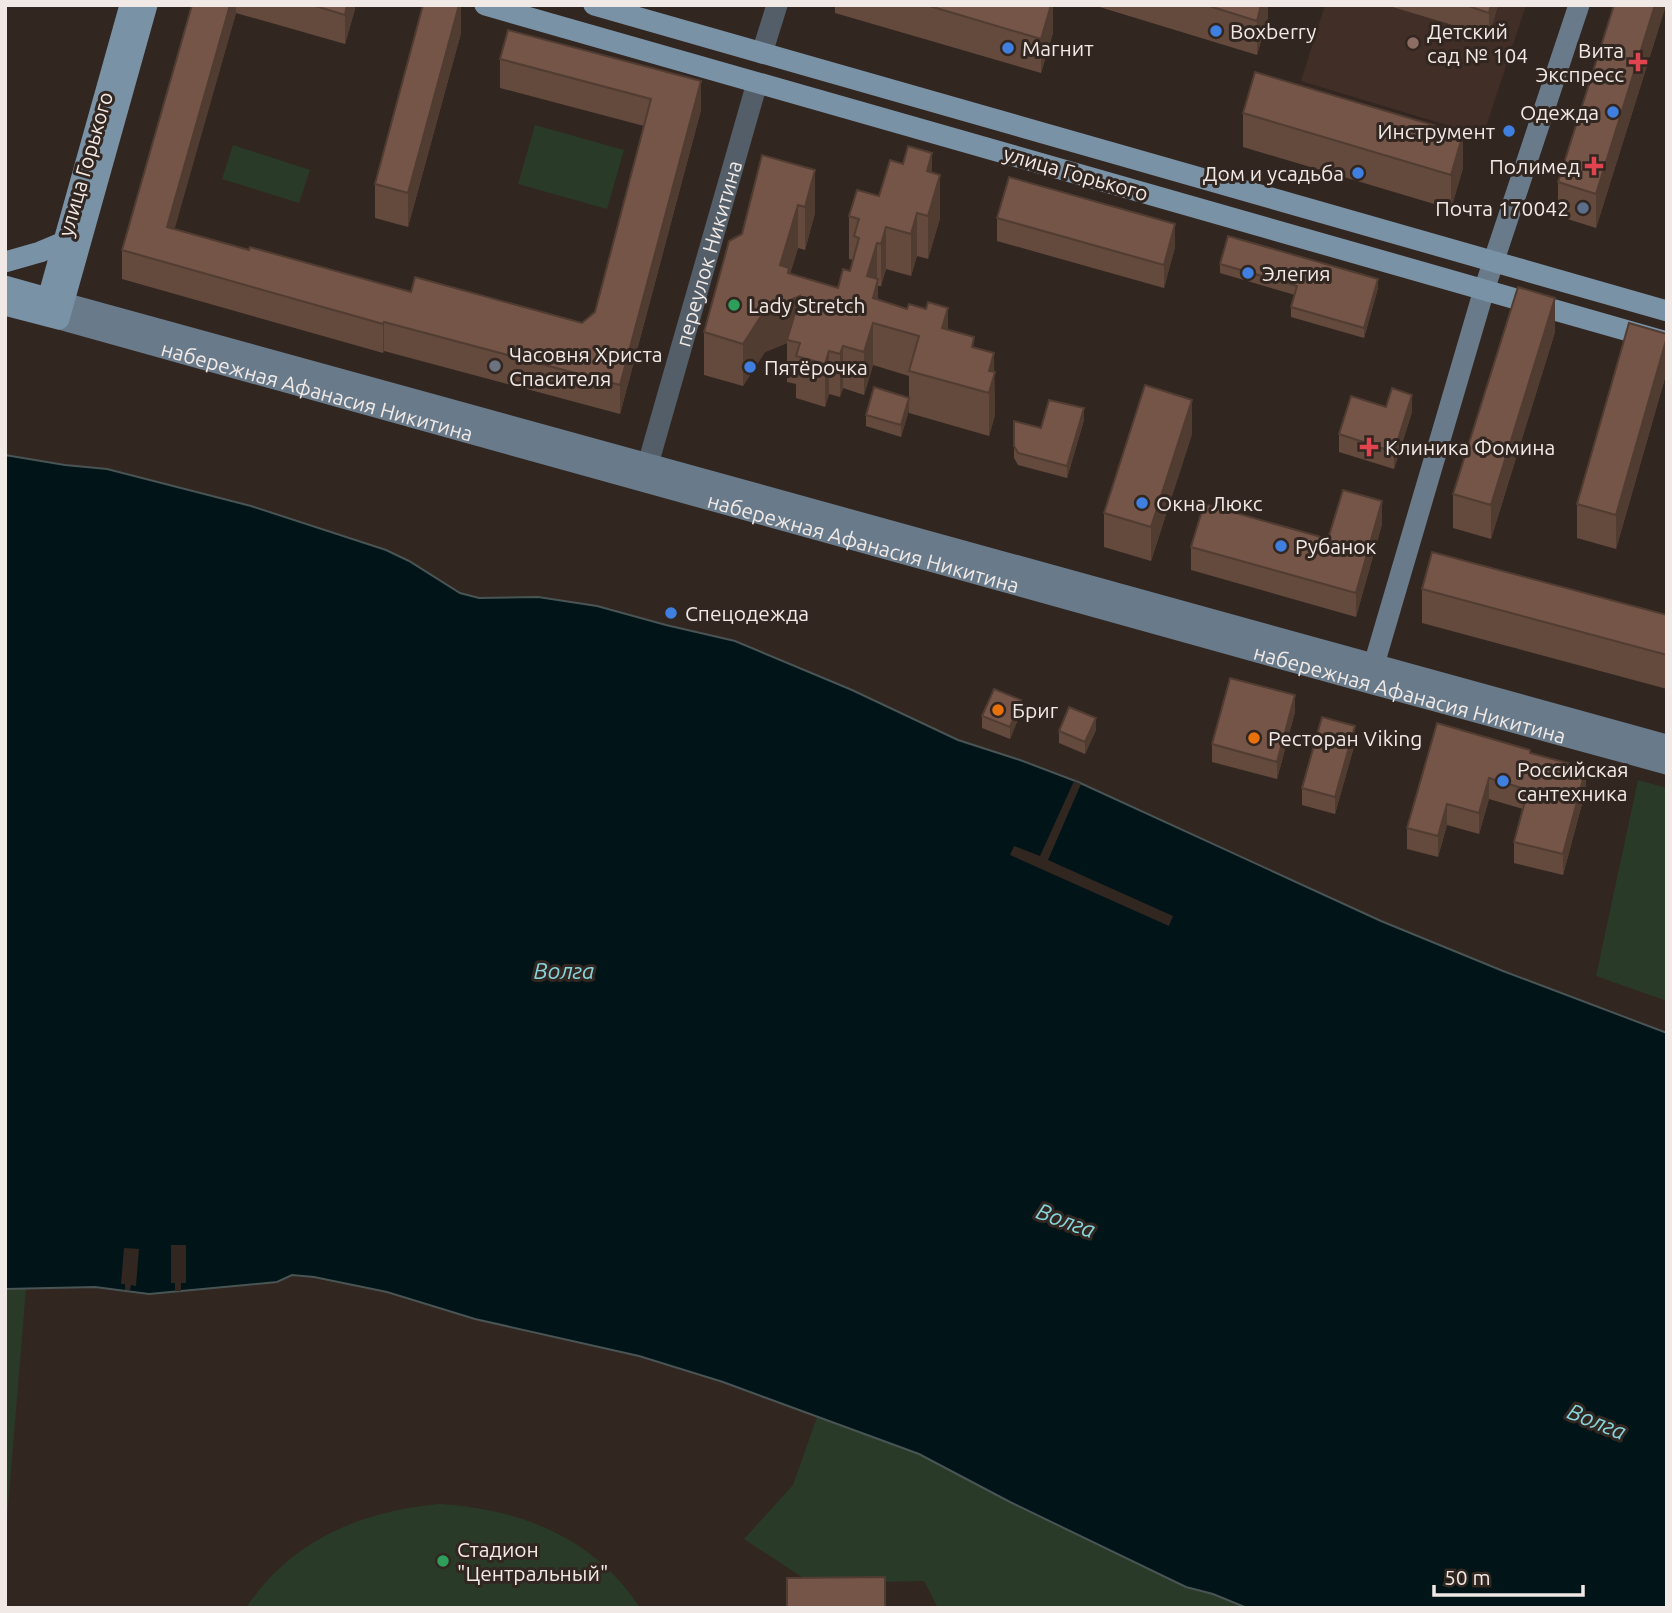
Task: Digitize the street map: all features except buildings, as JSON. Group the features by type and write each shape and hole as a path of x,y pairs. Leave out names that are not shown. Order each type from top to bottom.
{"main road":[{"name":"улица Горького","path":"57,307 64,242 130,5"},
{"path":"57,307 147,5"},
{"name":"улица Горького","path":"485,5 1667,342"},
{"name":"улица Горького","path":"594,5 1667,311"},
{"path":"1371,675 1484,290 1579,5"},
{"path":"5,262 64,242"},
{"path":"5,286 57,307"},
{"path":"5,304 57,307"},
{"name":"набережная Афанасия Никитина","path":"57,307 648,464 1667,764"},
{"name":"набережная Афанасия Никитина","path":"57,307 1371,675 1667,745"}],"street":[{"path":"762,53 776,5"},
{"name":"переулок Никитина","path":"648,464 757,83"}],"shaded area":[{"name":"Детский сад № 104","path":"1325,5 1526,5 1483,136 1301,81"}],"green space":[{"path":"535,125 624,150 607,209 518,184"},
{"path":"233,145 310,170 299,203 222,179"},
{"path":"1638,780 1667,788 1667,1001 1596,976"},
{"path":"5,1289 26,1289 6,1530 5,1530"},
{"path":"817,1417 919,1454 1010,1502 1186,1587 1213,1594 1247,1608 938,1608 924,1581 811,1583 744,1539 793,1485"},
{"name":"Стадион \"Центральный\"","path":"440,1504 499,1512 553,1531 601,1562 640,1608 246,1608 284,1564 330,1533 383,1514"}],"water":[{"name":"Волга","path":"5,455 107,469 251,506 386,550 460,593 479,598 538,597 597,606 735,641 852,690 958,740 1078,782 1381,921 1667,1033 1667,1608 1247,1608 1213,1594 1186,1587 1010,1502 919,1454 723,1382 639,1356 475,1319 387,1292 314,1277 292,1275 277,1282 149,1294 95,1287 5,1289"}],"pier":[{"path":"1074,781 1081,784 1048,860 1173,916 1169,926 1010,855 1014,846 1040,856"},
{"path":"171,1245 186,1245 186,1283 181,1283 181,1291 175,1291 175,1283 171,1283"},
{"path":"124,1248 139,1249 136,1286 131,1285 130,1290 125,1290 125,1284 121,1284"}],"place":[{"name":"Boxberry","path":"1216,31"},
{"name":"Детский сад № 104","path":"1413,43"},
{"name":"Магнит","path":"1008,48"},
{"name":"Вита Экспресс","path":"1638,62"},
{"name":"Одежда","path":"1613,112"},
{"name":"Инструмент","path":"1509,131"},
{"name":"Полимед","path":"1594,166"},
{"name":"Дом и усадьба","path":"1358,173"},
{"name":"Почта 170042","path":"1583,208"},
{"name":"Элегия","path":"1248,273"},
{"name":"Lady Stretch","path":"734,305"},
{"name":"Часовня Христа Спасителя","path":"495,366"},
{"name":"Пятёрочка","path":"750,367"},
{"name":"Клиника Фомина","path":"1369,447"},
{"name":"Окна Люкс","path":"1142,503"},
{"name":"Рубанок","path":"1281,546"},
{"name":"Спецодежда","path":"671,613"},
{"name":"Бриг","path":"998,710"},
{"name":"Ресторан Viking","path":"1254,738"},
{"name":"Российская сантехника","path":"1503,781"},
{"name":"Стадион \"Центральный\"","path":"443,1561"}]}
